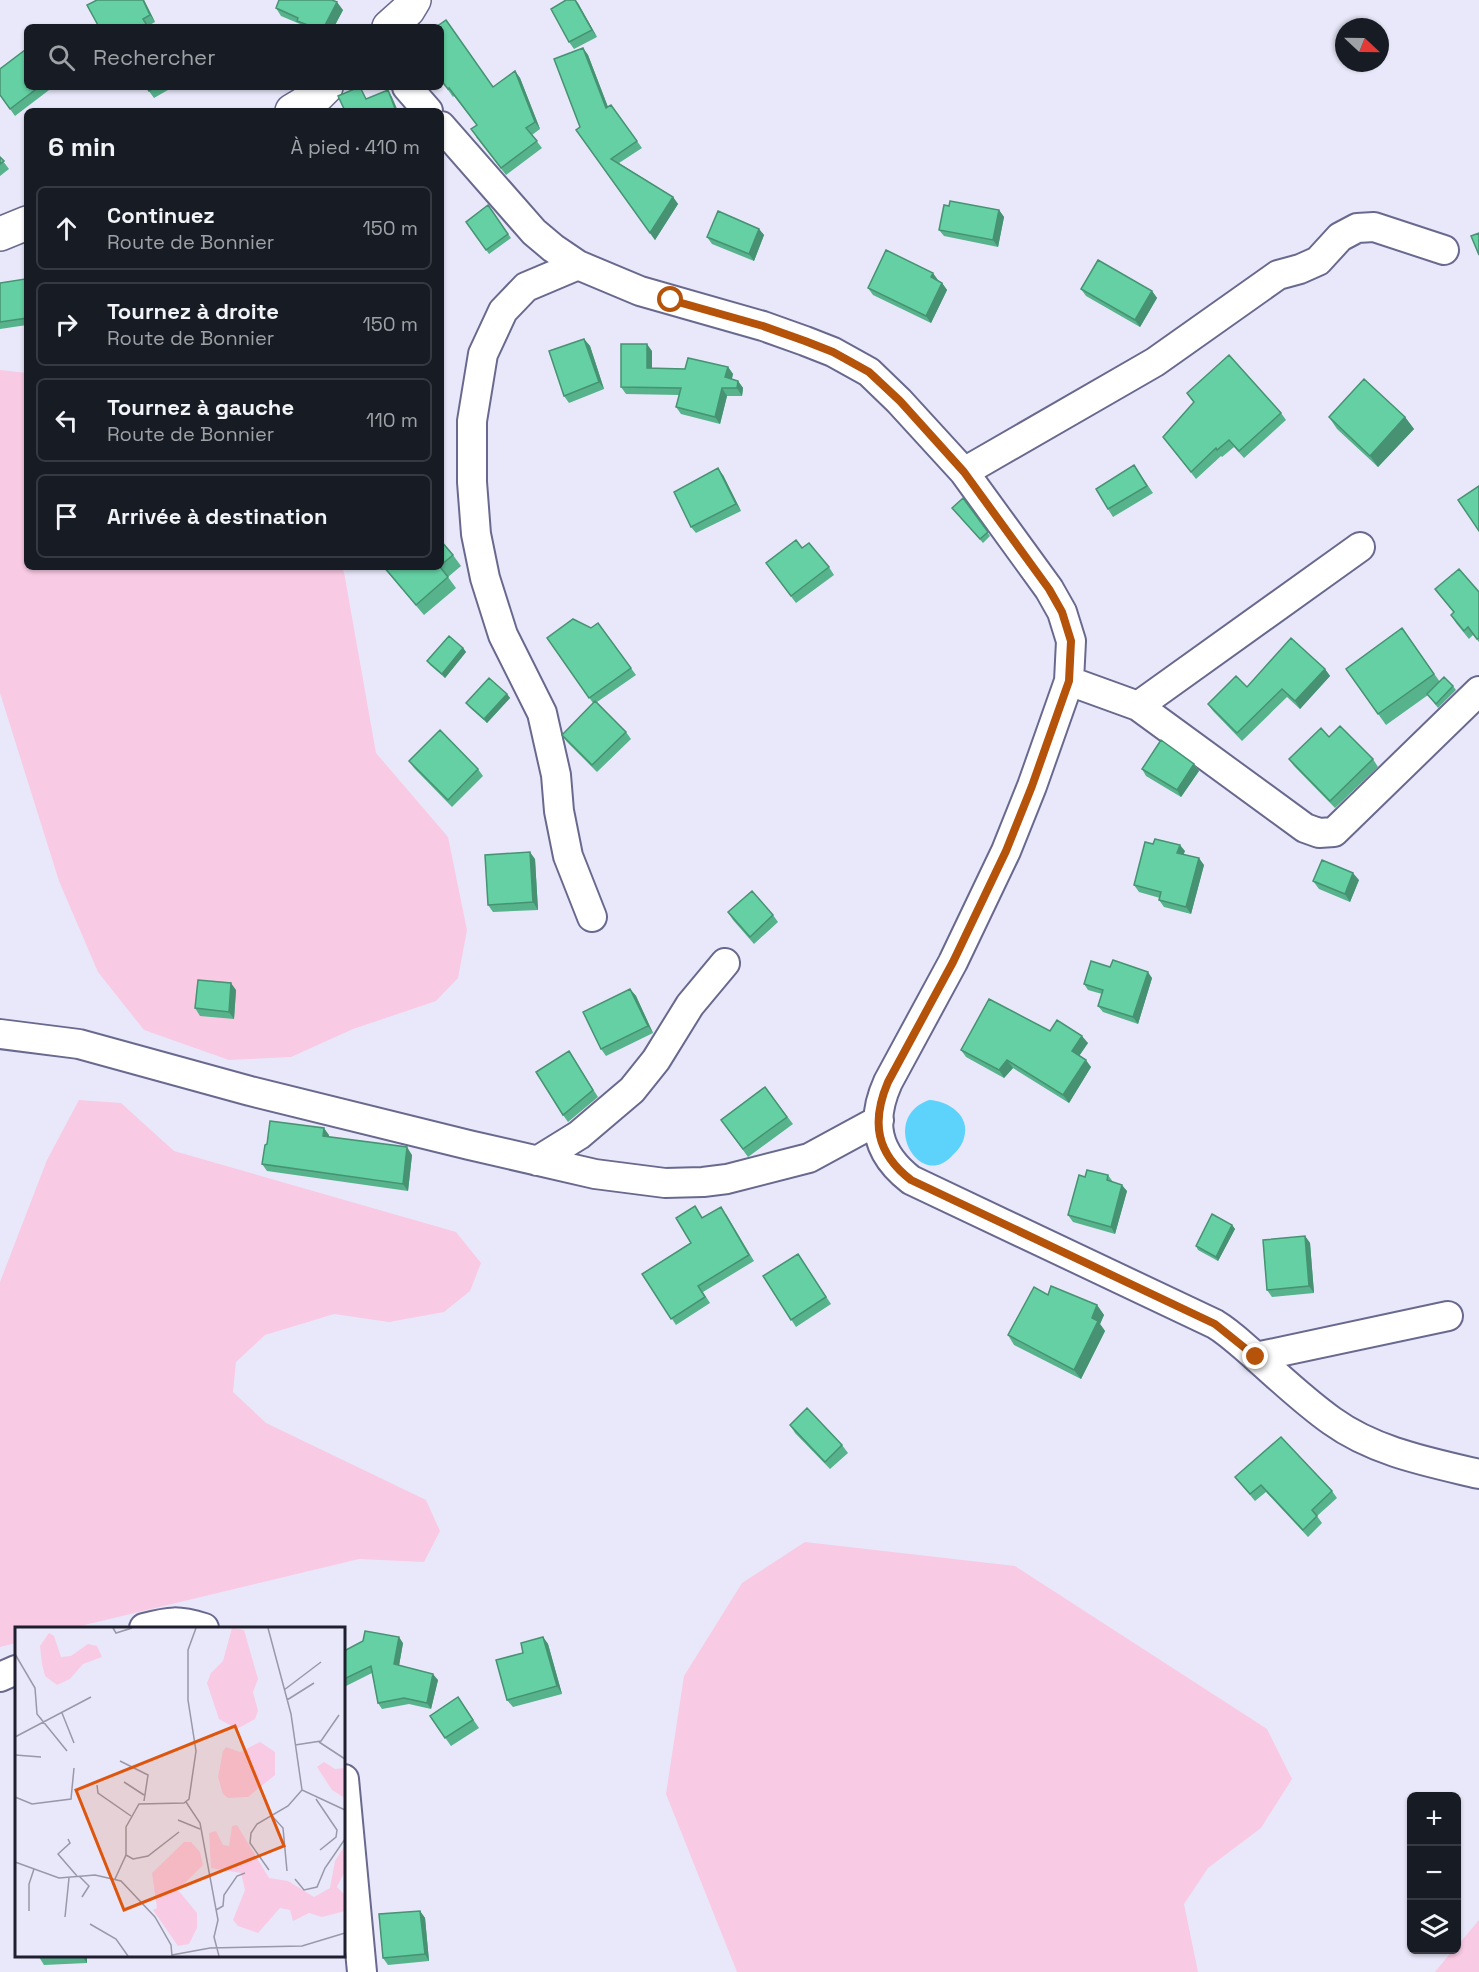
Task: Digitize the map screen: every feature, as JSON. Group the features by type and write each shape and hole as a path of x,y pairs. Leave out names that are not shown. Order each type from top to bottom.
{"street":[{"path":"392,24 408,10 414,0"},
{"path":"297,108 323,90"},
{"path":"410,90 425,108"},
{"path":"444,129 534,232 578,265 640,291 763,326 833,352 869,372 900,401 964,472 1049,589 1062,612 1071,641 1069,681 1032,786 1006,851 953,962 880,1100 880,1138 885,1152 896,1169 911,1180 1215,1324 1314,1407 1354,1435 1417,1458 1479,1474"},
{"path":"0,234 24,224"},
{"path":"964,472 1155,362 1278,275 1318,261 1340,237 1357,228 1374,227 1444,250"},
{"path":"578,265 526,287 503,311 483,354 471,421 472,482 476,534 485,578 503,635 542,713 556,775 559,811 568,856 592,917"},
{"path":"1138,706 1360,547"},
{"path":"1069,681 1138,706 1305,828 1327,834 1334,832 1479,692"},
{"path":"537,1161 579,1135 632,1090 656,1060 690,1005 725,963"},
{"path":"0,1034 79,1044 250,1091 537,1161 595,1174 665,1183 703,1182 759,1172 808,1158 879,1120"},
{"path":"1256,1357 1448,1316"},
{"path":"151,1627 172,1621 198,1627"},
{"path":"0,1677 15,1670"},
{"path":"345,1790 362,1972"}],"shaded area":[{"path":"0,370 24,373 24,570 343,570 376,753 448,837 467,930 458,978 436,1001 353,1029 291,1057 229,1060 144,1030 98,972 59,881 0,693"},
{"path":"79,1100 121,1103 174,1151 456,1232 481,1263 470,1291 444,1312 389,1322 334,1314 265,1335 236,1362 233,1392 266,1423 426,1500 440,1531 424,1562 359,1559 76,1627 15,1627 15,1643 0,1647 0,1282 47,1160"},
{"path":"805,1542 1015,1566 1267,1729 1292,1779 1261,1828 1208,1868 1184,1904 1198,1972 737,1972 666,1794 684,1676 742,1583"},
{"path":"1479,1920 1479,1972 1435,1972 1450,1954 1461,1954 1461,1941"}],"water":[{"path":"929,1100 951,1107 957,1111 964,1123 964,1138 960,1146 951,1157 939,1165 927,1165 916,1158 909,1148 905,1135 907,1121 914,1109"}],"building":[{"path":"97,0 143,0 150,15 143,19 146,24 97,24 87,5"},
{"path":"279,0 332,0 337,2 326,24 305,24 297,21 298,18 276,8"},
{"path":"566,0 575,0 592,30 569,42 551,9"},
{"path":"446,20 493,87 515,71 535,122 526,128 537,141 501,168 471,129 477,125 444,84 444,24 440,24"},
{"path":"583,48 606,108 611,105 637,141 611,159 673,197 650,233 576,130 580,127 554,59"},
{"path":"24,51 24,90 35,90 10,109 0,95 0,69"},
{"path":"353,90 362,90 366,99 388,90 395,108 344,108 338,96"},
{"path":"950,201 999,210 993,240 939,230 944,205 949,206"},
{"path":"488,205 508,234 486,250 466,222"},
{"path":"718,211 759,229 749,254 707,237"},
{"path":"1479,233 1479,255 1471,236"},
{"path":"886,250 933,273 931,277 942,283 926,316 868,288"},
{"path":"1098,260 1152,291 1135,320 1081,289"},
{"path":"24,279 24,318 0,322 0,283"},
{"path":"584,339 599,382 564,396 549,351"},
{"path":"621,344 647,344 647,368 685,369 688,358 728,367 725,377 738,381 737,388 722,388 715,417 676,407 681,388 621,387"},
{"path":"1229,355 1281,413 1239,451 1229,440 1217,450 1216,448 1191,472 1163,437 1194,402 1187,393"},
{"path":"1364,379 1405,417 1370,456 1329,417"},
{"path":"1134,465 1147,486 1108,509 1096,489"},
{"path":"718,468 736,504 691,527 674,492"},
{"path":"1479,486 1479,531 1458,500"},
{"path":"963,498 988,532 980,539 952,508"},
{"path":"796,540 802,548 809,543 829,567 791,596 766,563"},
{"path":"444,544 453,555 444,562"},
{"path":"1459,569 1479,592 1479,638 1477,639 1468,627 1464,631 1451,615 1454,612 1435,589"},
{"path":"387,570 442,570 448,577 416,605"},
{"path":"573,619 591,628 598,623 631,668 589,698 547,638"},
{"path":"1402,628 1434,674 1378,714 1346,669"},
{"path":"449,636 463,648 442,674 427,661"},
{"path":"1291,638 1325,669 1295,701 1282,689 1237,733 1208,704 1236,676 1247,687"},
{"path":"1444,677 1453,686 1436,704 1427,694"},
{"path":"489,678 507,694 484,719 466,703"},
{"path":"595,701 626,732 592,765 562,735"},
{"path":"1340,726 1373,759 1330,801 1289,759 1321,728 1329,737"},
{"path":"440,730 478,769 448,800 409,761"},
{"path":"1161,740 1194,764 1177,790 1142,769"},
{"path":"1155,839 1180,845 1177,853 1199,858 1186,907 1159,900 1161,892 1134,885 1145,842 1153,844"},
{"path":"530,852 533,902 488,905 485,855"},
{"path":"1322,860 1353,873 1345,894 1313,881"},
{"path":"752,891 773,915 750,937 728,912"},
{"path":"1113,960 1148,972 1133,1017 1098,1006 1103,990 1084,984 1091,961 1110,967"},
{"path":"198,980 231,983 229,1012 195,1008"},
{"path":"630,989 648,1026 601,1049 583,1012"},
{"path":"989,999 1050,1031 1057,1020 1082,1036 1072,1051 1086,1060 1063,1095 1007,1060 999,1070 961,1050"},
{"path":"569,1051 593,1090 563,1115 536,1072"},
{"path":"765,1087 787,1117 743,1149 721,1120"},
{"path":"270,1121 324,1128 323,1136 407,1147 403,1184 262,1164"},
{"path":"1087,1170 1108,1175 1107,1180 1122,1185 1111,1227 1068,1215 1079,1175 1085,1177"},
{"path":"695,1206 702,1218 721,1207 749,1255 698,1286 705,1297 671,1319 642,1274 691,1243 676,1218"},
{"path":"1212,1214 1232,1225 1216,1257 1196,1246"},
{"path":"1305,1236 1309,1286 1267,1290 1263,1240"},
{"path":"798,1254 826,1297 791,1320 763,1276"},
{"path":"1051,1286 1097,1305 1092,1318 1098,1321 1074,1370 1008,1335 1034,1287 1048,1295"},
{"path":"807,1408 842,1445 825,1462 790,1425"},
{"path":"1281,1437 1332,1491 1312,1510 1317,1516 1303,1530 1261,1485 1250,1494 1235,1477"},
{"path":"365,1631 399,1637 394,1664 433,1674 427,1703 404,1698 378,1703 371,1666 345,1679 345,1650 363,1641"},
{"path":"543,1637 557,1686 507,1700 496,1660 523,1653 521,1643"},
{"path":"458,1697 473,1720 445,1738 430,1716"},
{"path":"420,1911 425,1954 383,1958 379,1914"}],"route":[{"path":"671,300 763,326 805,341 833,352 869,372 900,401 964,472 1049,589 1062,612 1071,641 1069,681 1006,851 953,962 880,1100 880,1138 885,1152 896,1169 911,1180 1215,1324 1256,1357"}]}
